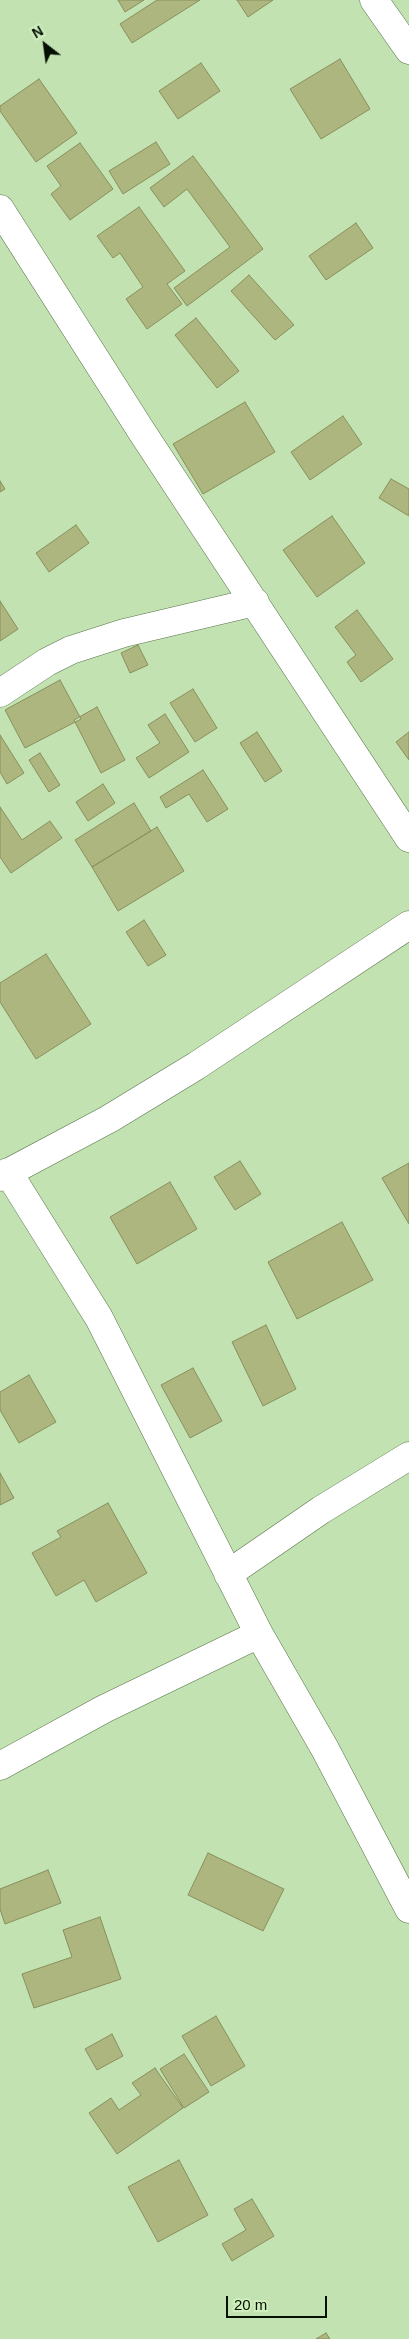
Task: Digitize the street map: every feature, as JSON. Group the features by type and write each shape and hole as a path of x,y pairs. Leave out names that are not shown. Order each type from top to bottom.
{"street":[{"path":"374,0 409,50"},
{"path":"0,209 142,432 409,838"},
{"path":"0,693 47,662 70,650 124,633 255,602"},
{"path":"409,925 109,1119 4,1174 99,1318 259,1634 326,1749 409,1909"},
{"path":"228,1574 321,1510 409,1456"},
{"path":"0,1766 104,1709 259,1634"}],"building":[{"path":"118,0 144,0 125,12"},
{"path":"157,0 200,0 132,43 120,24"},
{"path":"237,0 273,0 248,17"},
{"path":"340,59 370,109 321,139 290,89"},
{"path":"201,63 220,91 178,119 159,91"},
{"path":"39,79 77,133 36,162 0,111 0,106"},
{"path":"156,142 170,164 123,194 109,171"},
{"path":"80,143 113,189 70,220 51,194 61,186 47,166"},
{"path":"193,156 263,249 187,306 174,288 230,247 187,189 164,207 150,188"},
{"path":"139,207 185,271 167,284 182,304 147,329 126,299 143,287 120,253 113,258 97,236"},
{"path":"356,223 373,248 326,280 309,256"},
{"path":"249,275 294,325 275,340 231,291"},
{"path":"196,318 239,371 217,388 175,335"},
{"path":"245,402 275,452 203,494 173,444"},
{"path":"343,416 362,444 310,480 291,452"},
{"path":"391,479 409,489 409,516 379,498"},
{"path":"0,481 5,489 0,492"},
{"path":"332,516 365,563 317,597 283,550"},
{"path":"76,525 89,543 49,572 36,553"},
{"path":"0,601 18,629 0,641"},
{"path":"357,610 393,659 361,682 347,662 356,655 335,627"},
{"path":"138,645 148,665 130,673 121,653"},
{"path":"60,680 81,719 25,748 5,710"},
{"path":"193,689 217,728 195,742 170,703"},
{"path":"97,707 125,760 101,773 74,720"},
{"path":"165,714 189,752 149,778 136,758 160,743 148,725"},
{"path":"257,732 282,771 265,782 240,743"},
{"path":"409,732 409,760 396,742"},
{"path":"0,735 24,773 7,784 0,772"},
{"path":"40,753 60,785 49,792 29,760"},
{"path":"203,770 228,809 207,822 189,794 166,808 160,797"},
{"path":"103,784 115,803 88,821 76,802"},
{"path":"134,803 151,831 92,867 75,840"},
{"path":"0,807 22,840 50,821 62,838 11,873 0,857"},
{"path":"157,827 184,871 118,911 92,867"},
{"path":"144,920 166,955 148,966 126,932"},
{"path":"46,954 91,1024 36,1059 0,1002 0,983"},
{"path":"240,1161 261,1194 235,1210 214,1177"},
{"path":"409,1163 409,1224 382,1178"},
{"path":"170,1182 197,1229 137,1264 110,1217"},
{"path":"342,1222 373,1280 297,1319 268,1262"},
{"path":"266,1325 296,1389 263,1406 232,1342"},
{"path":"193,1368 222,1421 190,1438 161,1385"},
{"path":"29,1375 56,1422 19,1443 0,1410 0,1392"},
{"path":"0,1473 14,1498 0,1505"},
{"path":"108,1503 147,1573 96,1602 84,1580 56,1596 32,1553 61,1537 57,1531"},
{"path":"208,1853 284,1889 263,1931 188,1895"},
{"path":"48,1870 61,1903 5,1924 0,1909 0,1889"},
{"path":"100,1917 121,1979 34,2008 22,1974 72,1957 63,1930"},
{"path":"216,2016 245,2066 211,2086 182,2036"},
{"path":"112,2034 123,2056 97,2070 85,2049"},
{"path":"184,2054 209,2092 184,2108 160,2069"},
{"path":"155,2068 183,2108 117,2154 89,2113 111,2098 119,2110 141,2095 132,2083"},
{"path":"179,2160 208,2215 158,2242 128,2187"},
{"path":"252,2199 274,2236 232,2261 222,2244 246,2230 234,2209"},
{"path":"326,2333 330,2339 316,2339"}]}
